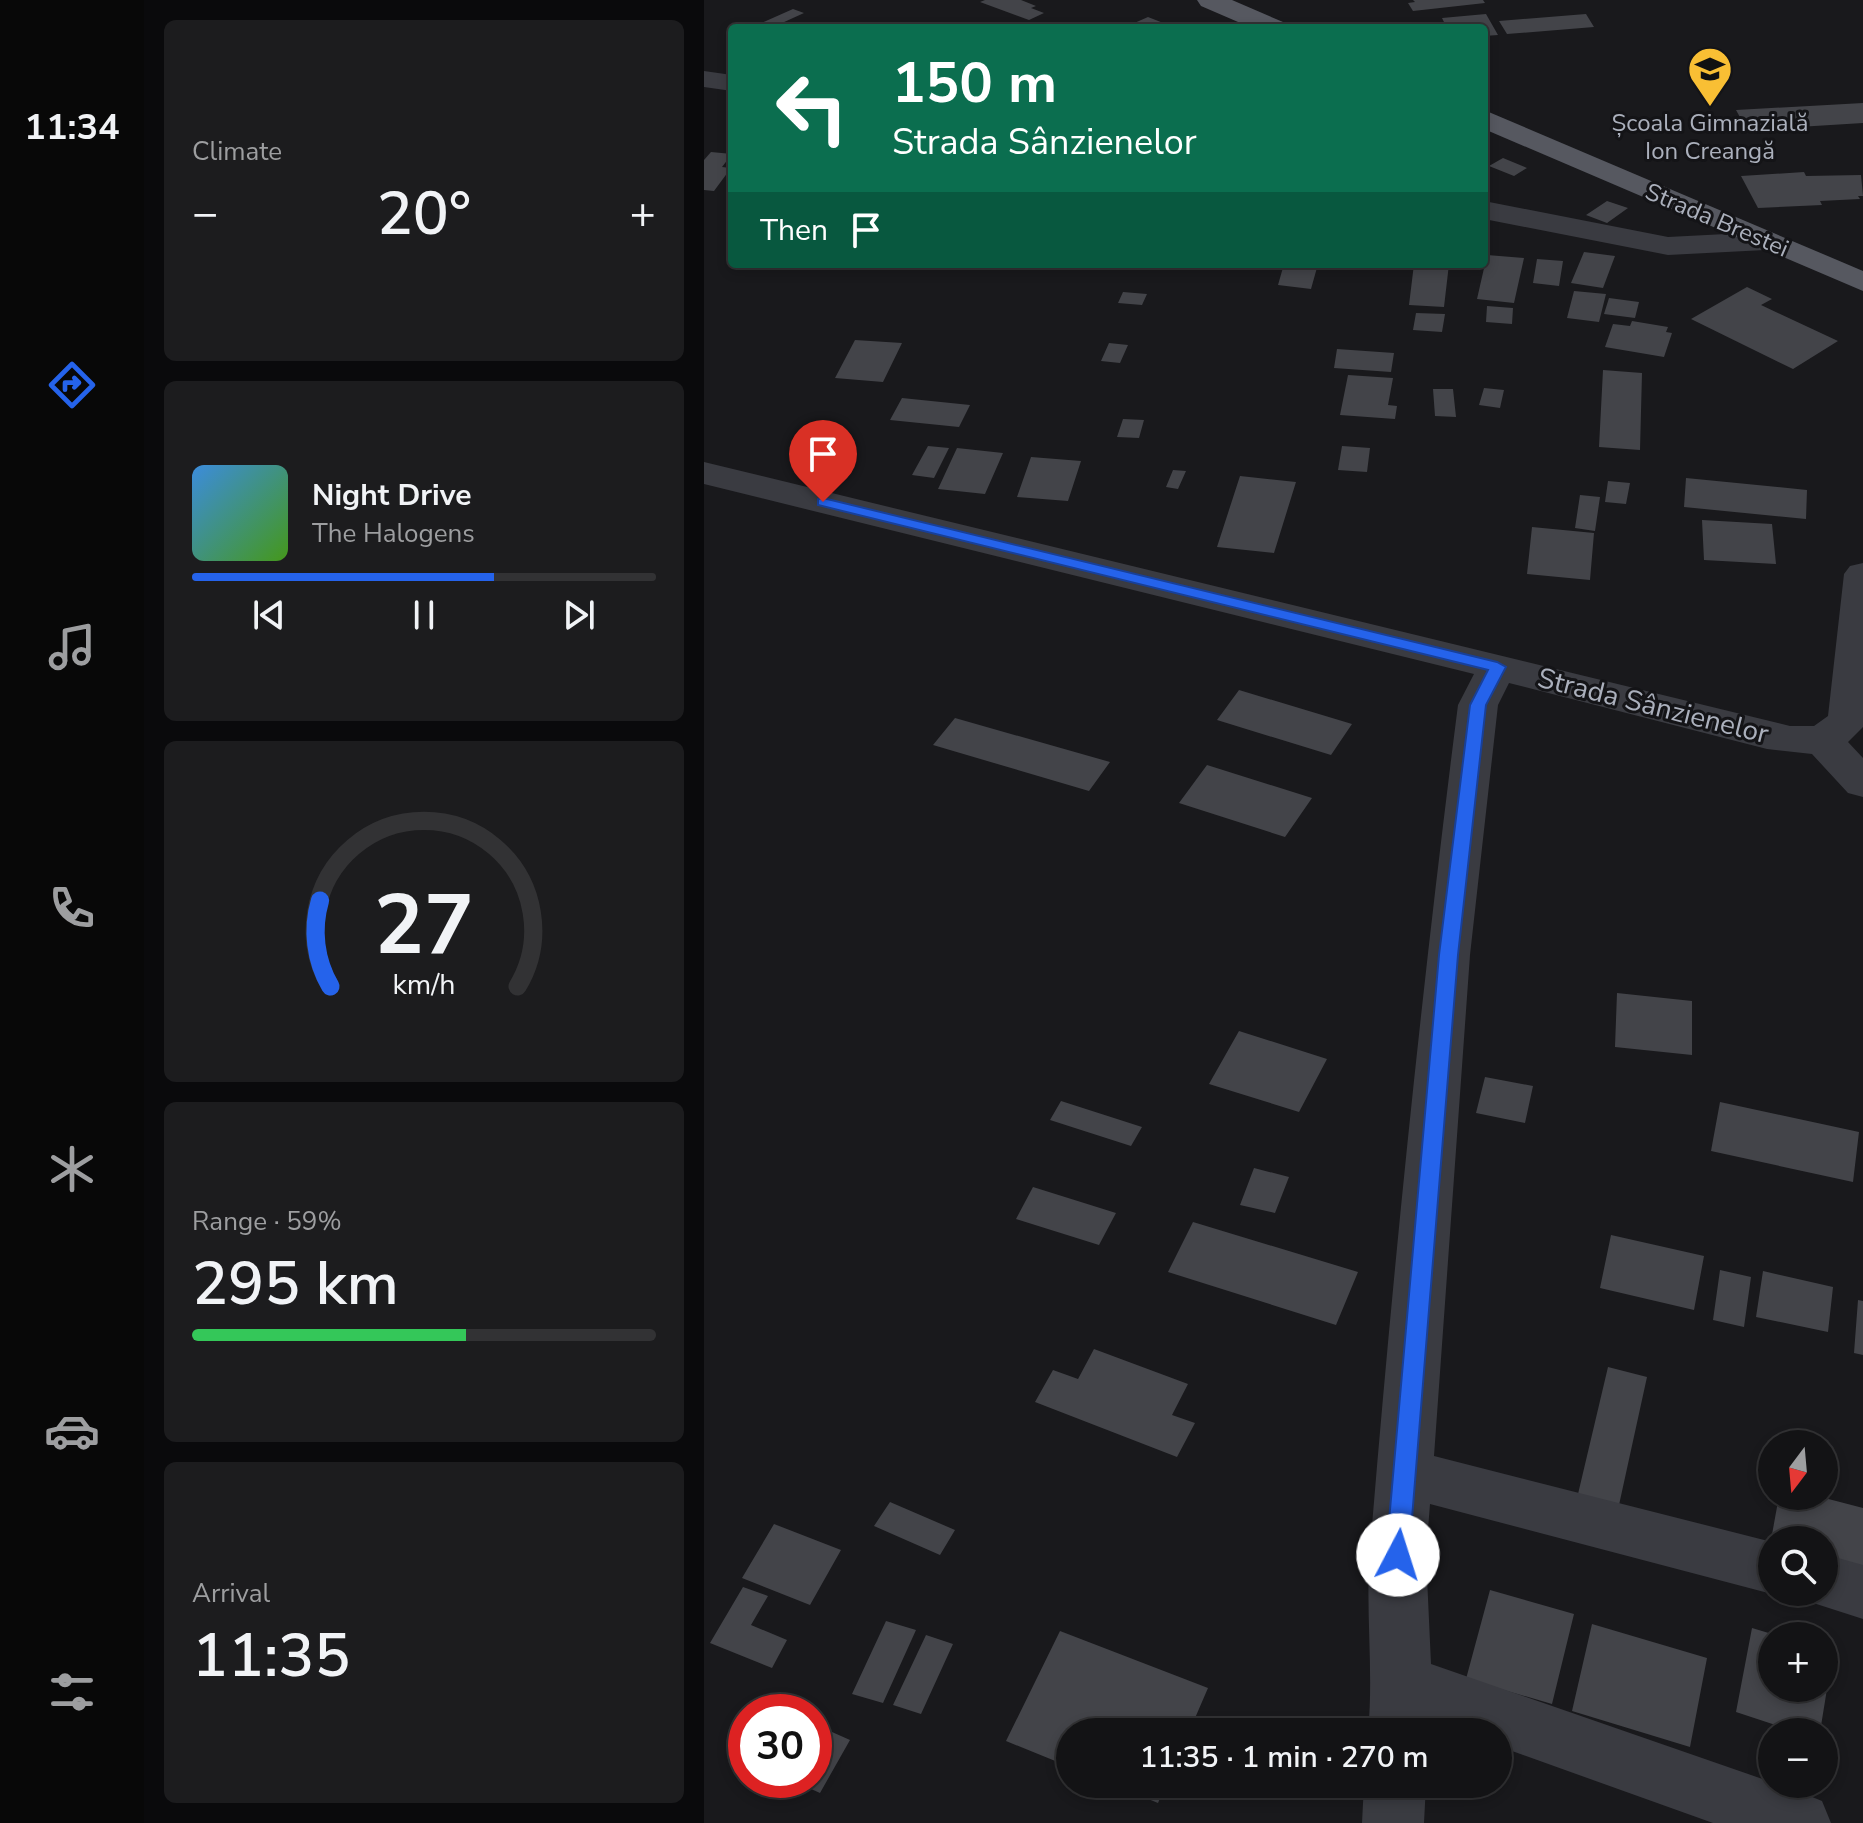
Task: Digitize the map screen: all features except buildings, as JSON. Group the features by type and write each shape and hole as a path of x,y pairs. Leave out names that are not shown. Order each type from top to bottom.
{"main road":[{"path":"1210,0 1265,24"},
{"name":"Strada Brestei","path":"1488,121 1863,282"}],"street":[{"path":"704,79 728,82"},
{"path":"1488,211 1668,246 1765,241"},
{"name":"Strada Sânzienelor","path":"704,473 1767,736 1822,740"},
{"path":"1863,574 1848,719 1839,732 1822,740 1863,783"},
{"path":"1497,667 1478,705 1448,955 1398,1555 1400,1708 1800,1823"},
{"path":"1405,1473 1758,1564"},
{"path":"1838,1585 1863,1592"},
{"path":"1393,1823 1394,1798"}],"place":[{"name":"Școala Gimnazială Ion Creangă","path":"1710,108"}],"route":[{"path":"823,502 1497,667 1478,705 1448,955 1398,1555"}]}
